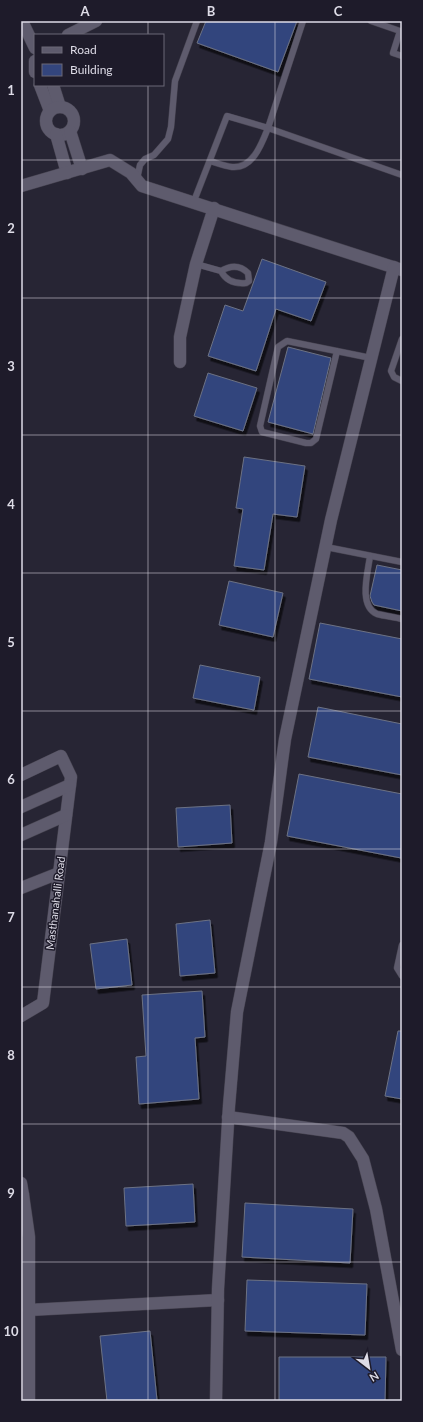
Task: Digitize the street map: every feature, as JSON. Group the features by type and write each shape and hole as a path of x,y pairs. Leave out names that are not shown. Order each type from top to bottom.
{"street":[{"path":"22,21 34,46"},
{"path":"70,34 96,21"},
{"path":"41,86 55,109"},
{"path":"53,86 55,109 46,124 50,131 62,135 70,131 74,124 73,115 67,108 55,109"},
{"path":"70,131 82,169"},
{"path":"56,134 67,173"},
{"path":"21,186 110,160 131,173 142,186 194,201 398,268 371,358 326,547 285,739 271,842 237,1012 228,1117 218,1300 216,1401"},
{"path":"180,362 180,337 196,264 214,208"},
{"path":"21,775 62,756 70,781 21,807"},
{"name":"Masthanahalli Road","path":"21,1016 43,1003 70,781"},
{"path":"21,835 66,815"},
{"path":"21,888 59,874"},
{"path":"228,1117 343,1133 349,1137 363,1159 376,1209 402,1350"},
{"path":"22,1191 29,1237 29,1401"},
{"path":"29,1310 218,1300"}],"lane":[{"path":"136,179 140,165 144,160 154,155 168,139 171,127 175,81 197,21"},
{"path":"210,161 233,167 248,162 257,153 268,128 303,21"},
{"path":"371,21 400,31 393,53 402,56"},
{"path":"194,201 227,116 268,128 402,175"},
{"path":"196,264 221,271"},
{"path":"402,340 391,370 394,376 402,381"},
{"path":"337,351 316,439 311,442 306,442 262,432 260,426 278,347 287,341 337,351 371,358"},
{"path":"326,547 402,562"},
{"path":"370,556 365,600 369,608 377,614 402,618"},
{"path":"402,945 397,968 402,976"}],"building":[{"path":"206,21 297,21 278,72 197,43"},
{"path":"262,259 326,282 311,321 276,309 256,371 208,356 225,305 243,311"},
{"path":"288,347 331,358 313,434 268,422"},
{"path":"208,373 257,388 243,431 194,416"},
{"path":"244,457 305,466 297,517 273,514 264,570 234,566 243,509 236,508"},
{"path":"377,565 402,570 402,611 374,605 372,602 370,596"},
{"path":"229,581 283,593 273,637 219,625"},
{"path":"320,623 402,639 402,697 309,679"},
{"path":"200,665 260,677 254,710 193,698"},
{"path":"318,707 402,724 402,775 308,757"},
{"path":"299,774 402,794 401,858 287,836"},
{"path":"230,805 232,843 178,847 176,808"},
{"path":"210,920 215,973 180,976 176,924"},
{"path":"127,939 132,985 96,989 90,944"},
{"path":"202,991 205,1037 195,1038 199,1099 139,1104 136,1057 146,1056 142,995"},
{"path":"398,1031 402,1031 402,1099 385,1096"},
{"path":"193,1184 195,1222 126,1226 124,1188"},
{"path":"245,1203 353,1209 350,1263 242,1257"},
{"path":"247,1280 367,1284 365,1335 245,1331"},
{"path":"150,1331 157,1400 107,1401 100,1336"},
{"path":"279,1357 386,1357 385,1401 279,1401"}]}
